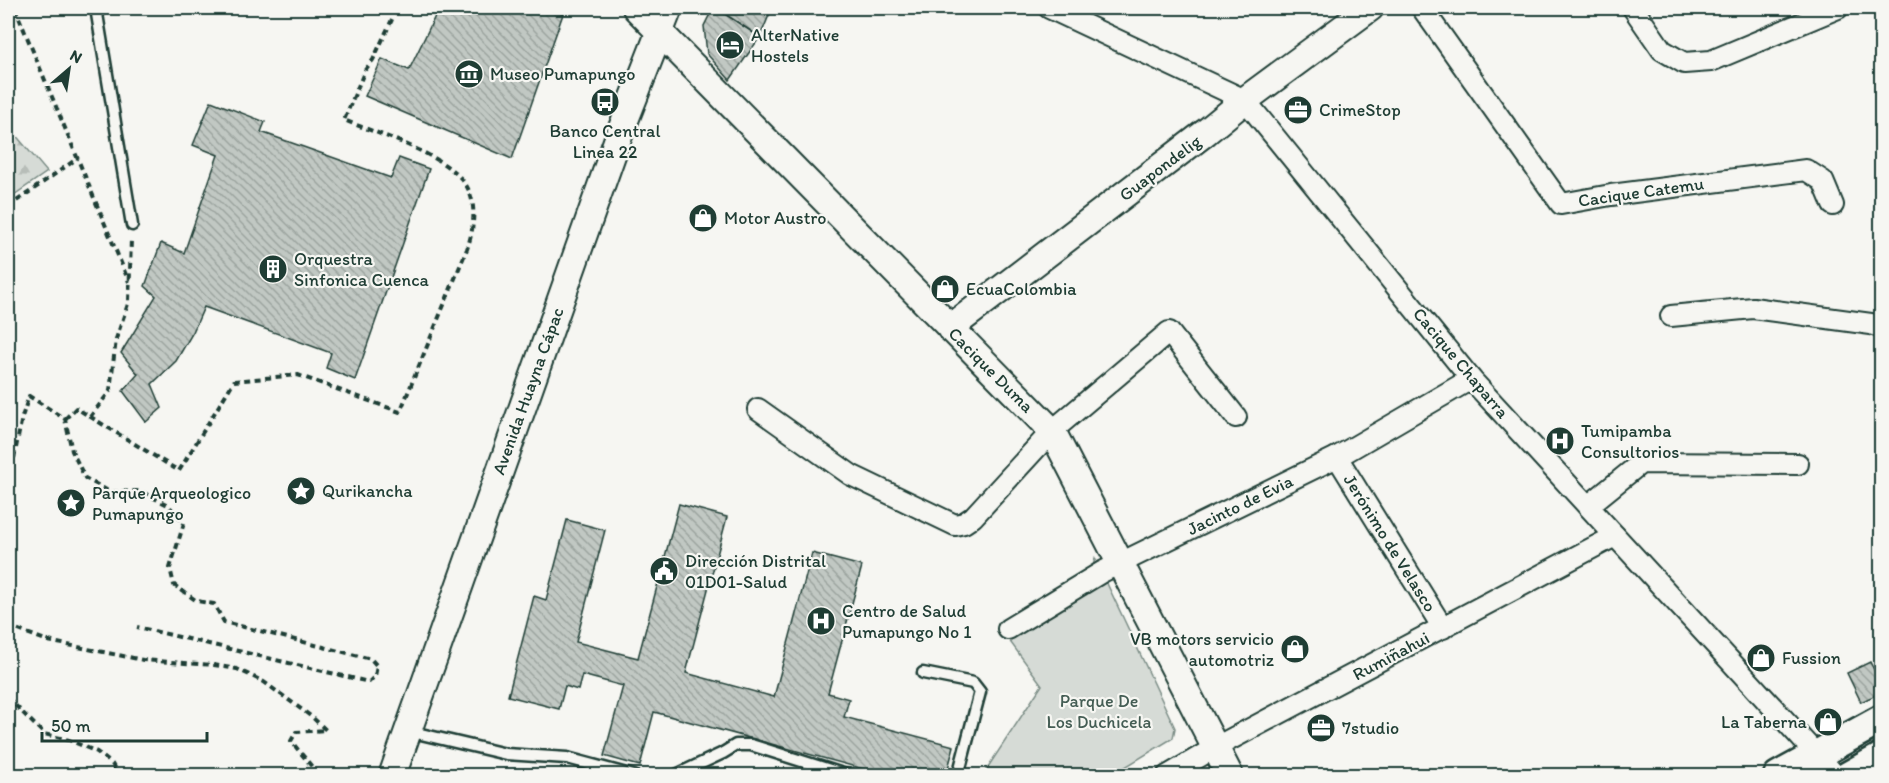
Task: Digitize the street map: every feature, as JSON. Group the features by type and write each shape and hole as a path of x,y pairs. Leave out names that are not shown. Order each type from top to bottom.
{"main road":[{"path":"1778,776 1881,719"},
{"path":"1848,776 1881,757"}],"street":[{"name":"Cacique Duma","path":"636,8 1052,431 1230,776"},
{"name":"Avenida Huayna Cápac","path":"392,776 614,149 669,8"},
{"name":"Cacique Chaparra","path":"1049,8 1245,100 1471,379 1836,776"},
{"name":"Guapondelig","path":"950,328 1245,100 1370,8"},
{"name":"Cacique Catemu","path":"1422,8 1561,204 1611,195 1806,170 1823,181 1833,205"},
{"path":"1633,8 1662,50 1684,63 1711,61 1838,8"},
{"path":"1671,316 1753,308 1871,324 1881,328"},
{"path":"758,409 851,475 955,525 964,523 973,517 1052,431 1169,332 1236,417"},
{"name":"Jacinto de Evia","path":"1008,629 1119,564 1337,458 1471,379"},
{"name":"Jerónimo de Velasco","path":"1337,458 1443,628"},
{"path":"1588,506 1641,463 1798,464"},
{"name":"Rumiñahui","path":"1167,776 1216,747 1615,536"}],"lane":[{"path":"96,8 132,225"},
{"path":"923,672 973,683 980,692 958,776"},
{"path":"407,731 506,754 567,758 634,776"},
{"path":"674,776 736,745 751,745 849,776"}],"path":[{"path":"15,8 129,282"},
{"path":"64,419 76,408 179,471 234,381 298,375 400,411 474,228 472,200 464,182 437,159 344,120 365,70 373,60 395,13 387,8"},
{"path":"8,207 78,158"},
{"path":"90,417 110,391 116,339 129,301 132,225"},
{"path":"8,489 22,417 29,396 64,419 72,451 85,478 110,492 140,491 168,506 184,523 170,568 174,585 197,601 214,604 224,622 370,659 377,666 376,672 369,682 137,627"},
{"path":"8,626 48,641 143,660 214,664 237,669 264,682 326,730 296,732 291,741 316,776"},
{"path":"8,698 44,734 87,746 112,764 119,776"}],"green space":[{"path":"8,126 47,172 8,199"},
{"name":"Parque De Los Duchicela","path":"1095,558 1175,728 1173,738 1112,775 982,776 1042,685 1000,628 1092,570"},
{"path":"1881,721 1881,753 1840,775 1821,754"}],"building":[{"path":"439,8 538,8 563,14 512,159 365,96 382,59 409,70"},
{"name":"AlterNative Hostels","path":"713,8 760,37 730,80 707,54 704,26"},
{"path":"716,8 772,8 760,37"},
{"name":"Orquestra Sinfonica Cuenca","path":"211,101 265,122 261,132 391,178 399,158 429,169 355,380 326,368 331,353 204,307 176,361 152,384 162,408 146,422 123,391 138,374 121,353 156,296 145,286 161,243 184,253 218,155 193,145"},
{"name":"Centro de Salud Pumapungo No 1","path":"679,504 727,517 686,673 774,697 812,553 862,566 828,693 849,699 844,717 954,746 946,776 889,776 654,712 640,766 604,756 623,686 582,675 578,690 565,686 559,709 508,696 534,596 546,600 567,520 605,530 576,642 638,658"},
{"path":"1870,662 1882,685 1882,692 1861,702 1847,673"}],"place":[{"name":"AlterNative Hostels","path":"730,45"},
{"name":"Museo Pumapungo","path":"469,74"},
{"name":"Banco Central Linea 22","path":"605,102"},
{"name":"CrimeStop","path":"1298,110"},
{"name":"Motor Austro","path":"703,218"},
{"name":"Orquestra Sinfonica Cuenca","path":"273,269"},
{"name":"EcuaColombia","path":"945,289"},
{"name":"Tumipamba Consultorios","path":"1560,441"},
{"name":"Qurikancha","path":"301,491"},
{"name":"Parque Arqueologico Pumapungo","path":"71,503"},
{"name":"Dirección Distrital 01D01-Salud","path":"664,571"},
{"name":"Centro de Salud Pumapungo No 1","path":"821,621"},
{"name":"VB motors servicio automotriz","path":"1295,649"},
{"name":"Fussion","path":"1761,658"},
{"name":"La Taberna","path":"1828,722"},
{"name":"7studio","path":"1321,728"}]}
